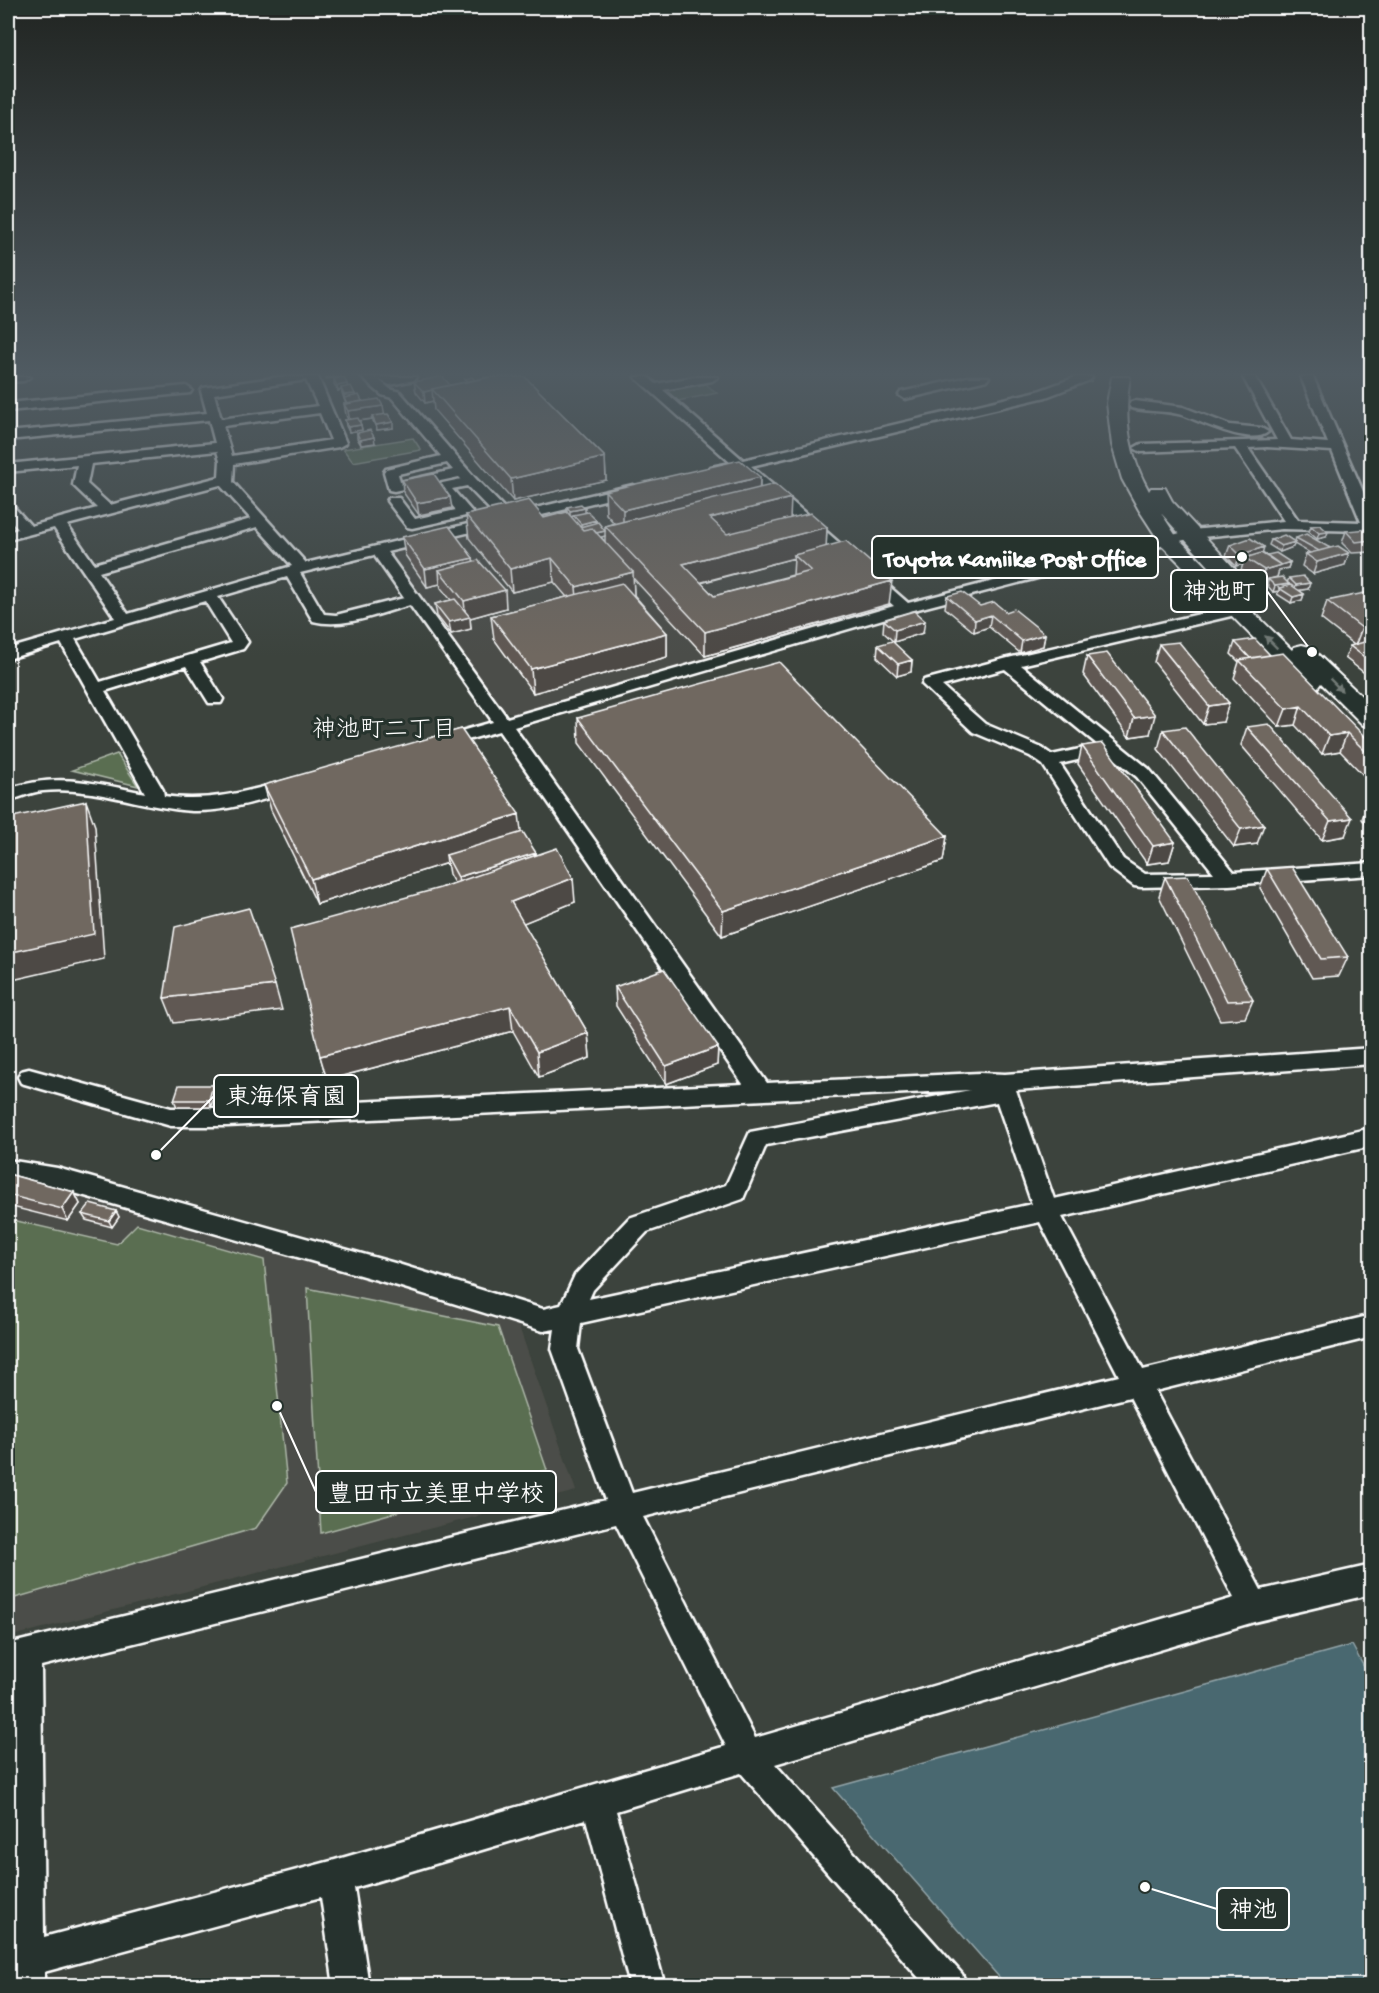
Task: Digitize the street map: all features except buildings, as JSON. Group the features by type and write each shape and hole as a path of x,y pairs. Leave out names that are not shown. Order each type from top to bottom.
{"highway":[{"path":"1129,470 1132,479 1168,540 1371,743"},
{"path":"1150,470 1163,503 1256,606 1371,720"}],"street":[{"path":"83,470 80,485 107,510"},
{"path":"226,470 226,483 261,521 297,570 319,618 326,621 413,600"},
{"path":"399,470 391,472 394,487 466,477"},
{"path":"460,470 507,519"},
{"path":"704,473 716,470"},
{"path":"748,470 905,608"},
{"path":"1257,470 1293,523"},
{"path":"423,748 905,608 1192,534 1238,527 1293,523 1371,528 1347,470"},
{"path":"394,501 412,524 465,512 443,487 466,477"},
{"path":"8,536 226,479"},
{"path":"1353,485 1371,486"},
{"path":"8,654 297,570 646,486"},
{"path":"8,509 28,531"},
{"path":"89,570 261,521"},
{"path":"58,523 125,620"},
{"path":"378,550 761,1092"},
{"path":"97,688 237,646 240,642 209,595"},
{"path":"1239,610 1008,663 930,684 979,728 1036,752 1049,761 1116,863 1141,881 1229,879 1371,869"},
{"path":"66,638 154,790 155,801"},
{"path":"190,660 215,699"},
{"path":"1008,663 1143,773 1229,879"},
{"path":"1049,761 1111,747"},
{"path":"8,795 41,785 59,784 155,801 194,805 226,801 308,781"},
{"path":"950,1986 747,1756 623,1508 565,1349 570,1313 584,1283 638,1225 735,1192 758,1138 1005,1087 1371,1056"},
{"path":"30,1077 171,1117 239,1117 980,1081 1005,1087"},
{"path":"1005,1087 1046,1211 1254,1607"},
{"path":"8,1168 57,1178 398,1275 543,1320 1046,1211 1371,1137"},
{"path":"1371,1326 17,1657 21,1969 1254,1607 1371,1578"},
{"path":"597,1800 648,1986"},
{"path":"335,1877 352,1986"}],"shaded area":[{"path":"734,472 740,473 893,603 891,607 516,714 502,710 390,557 395,551"},
{"path":"8,1174 51,1183 517,1321 576,1491 8,1637"}],"green space":[{"path":"117,754 138,786 72,770"},
{"path":"8,1219 117,1244 137,1224 264,1260 287,1483 256,1528 8,1600"},
{"path":"307,1288 498,1327 547,1470 321,1533"}],"water":[{"path":"1352,1645 1371,1680 1371,1985 1006,1985 833,1788"}],"place":[{"name":"Toyota Kamiike Post Office","path":"1242,557"},
{"name":"神池町","path":"1312,652"},
{"name":"東海保育園","path":"156,1155"},
{"name":"豊田市立美里中学校","path":"277,1406"},
{"name":"神池","path":"1145,1887"}],"district":[{"name":"神池町二丁目","path":"384,731"}]}
